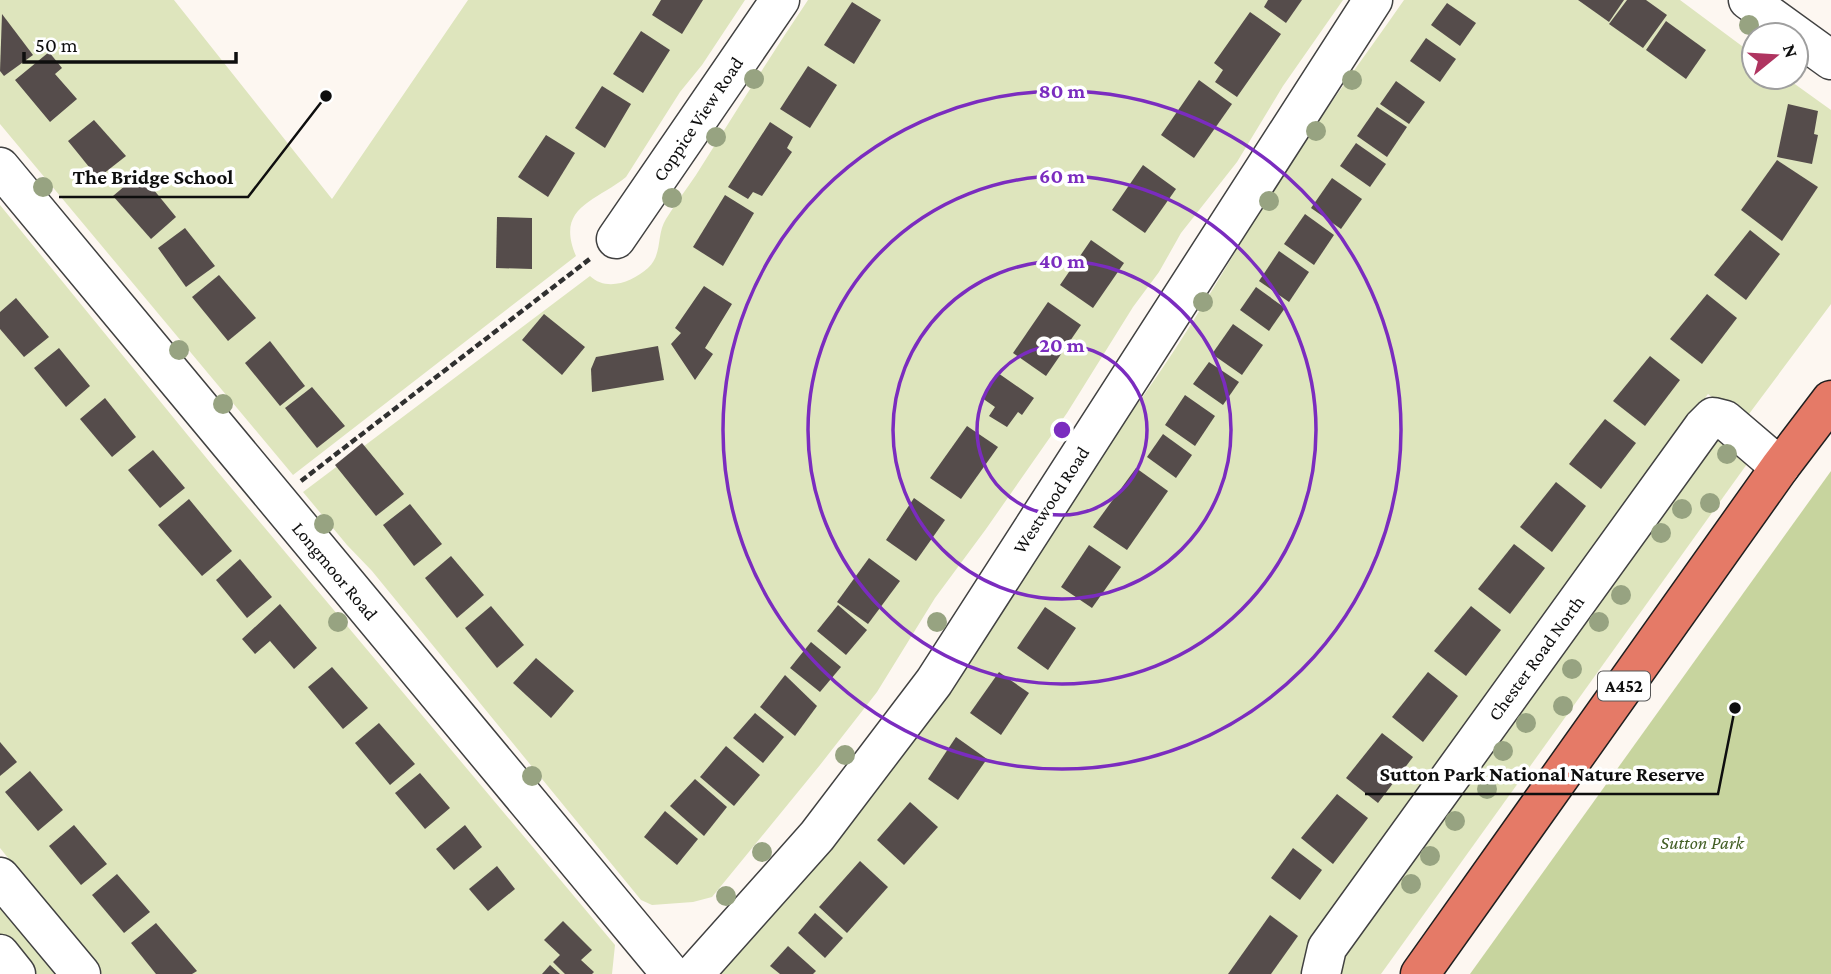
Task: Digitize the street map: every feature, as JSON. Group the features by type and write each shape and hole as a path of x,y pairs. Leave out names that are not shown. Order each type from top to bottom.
{"highway":[{"name":"A452","path":"1420,974 1780,467 1831,400"}],"street":[{"name":"Coppice View Road","path":"616,239 780,0"},
{"name":"Westwood Road","path":"694,974 817,836 934,682 1373,0"},
{"path":"1748,0 1831,60"},
{"name":"Longmoor Road","path":"0,167 671,974"},
{"name":"Chester Road North","path":"1321,974 1327,948 1703,427 1713,417 1725,420 1780,467"},
{"path":"0,877 80,974"}],"path":[{"path":"276,500 616,239"}],"green space":[{"path":"0,0 174,0 332,199 468,0 745,0 702,65 680,92 626,177 591,200 574,216 571,240 576,256 293,475 0,124"},
{"path":"808,0 1343,0 1283,86 1237,162 1181,233 1159,272 1133,307 1067,413 935,598 877,692 712,897 693,902 652,905 641,900 372,571 303,492 590,276 597,281 612,284 627,281 648,268 656,257 666,219"},
{"path":"1404,0 1680,0 1740,45 1740,91 1805,91 1831,110 1831,304 1743,422 1708,394 1523,642 1307,974 718,974 1153,382 1321,117"},
{"path":"0,205 217,471 615,945 612,974 102,974 0,848"},
{"path":"1718,434 1749,456 1747,464 1381,974 1332,974 1332,962"},
{"name":"Sutton Park","path":"1831,471 1831,974 1470,974"},
{"path":"0,897 64,974 32,974 0,935"}],"building":[{"path":"661,0 703,0 682,34 652,15"},
{"path":"1268,0 1302,0 1286,23 1264,7"},
{"path":"1578,0 1624,0 1609,22"},
{"path":"1627,0 1646,0 1667,15 1643,48 1609,24"},
{"path":"852,2 881,20 854,64 824,45"},
{"path":"1447,3 1476,23 1460,46 1431,25"},
{"path":"1250,12 1281,34 1237,97 1215,82 1223,70 1214,63"},
{"path":"2,14 33,55 4,76 0,71"},
{"path":"1666,21 1706,50 1686,79 1646,50"},
{"path":"641,31 670,50 643,93 613,74"},
{"path":"1426,38 1456,59 1440,82 1410,61"},
{"path":"49,52 62,68 55,74 77,99 50,122 15,80"},
{"path":"808,66 837,85 810,128 780,109"},
{"path":"1199,80 1232,104 1194,158 1161,135"},
{"path":"1396,81 1425,102 1409,124 1380,104"},
{"path":"602,86 631,104 605,148 575,128"},
{"path":"1788,104 1818,111 1814,134 1818,135 1812,164 1777,157"},
{"path":"1377,107 1407,127 1387,157 1357,136"},
{"path":"94,120 126,156 98,178 68,141"},
{"path":"770,122 793,137 787,148 792,152 762,196 753,192 748,199 728,187"},
{"path":"546,135 575,153 548,197 518,177"},
{"path":"1356,143 1386,164 1370,187 1340,166"},
{"path":"1777,160 1818,187 1782,241 1741,210"},
{"path":"1143,165 1176,189 1145,233 1112,210"},
{"path":"140,173 176,217 151,239 113,196"},
{"path":"1332,178 1362,199 1341,229 1311,208"},
{"path":"725,195 754,213 723,266 693,247"},
{"path":"1305,214 1334,235 1314,265 1284,244"},
{"path":"497,217 532,218 532,269 496,268"},
{"path":"185,228 215,266 186,287 158,248"},
{"path":"1750,230 1780,254 1746,300 1714,275"},
{"path":"1091,240 1124,263 1093,308 1060,285"},
{"path":"1279,251 1309,272 1289,302 1259,281"},
{"path":"219,275 256,318 228,341 192,297"},
{"path":"704,286 732,304 705,348 713,354 695,380 671,344 681,333 675,328"},
{"path":"1256,287 1285,308 1269,331 1240,310"},
{"path":"1707,294 1737,318 1702,364 1670,339"},
{"path":"16,298 49,337 24,357 0,329 0,312"},
{"path":"1048,302 1081,325 1046,376 1013,353"},
{"path":"544,314 585,347 562,375 522,340"},
{"path":"1233,324 1263,345 1242,375 1212,354"},
{"path":"270,341 305,386 280,406 245,363"},
{"path":"658,346 664,380 592,392 591,369 596,357"},
{"path":"59,348 90,386 66,407 34,368"},
{"path":"1650,356 1680,380 1645,426 1613,401"},
{"path":"1209,362 1239,382 1223,405 1193,384"},
{"path":"998,373 1034,398 1022,415 1018,412 1007,427 989,416 995,407 982,398"},
{"path":"312,387 345,426 317,448 285,408"},
{"path":"1185,395 1215,416 1195,446 1165,425"},
{"path":"105,398 136,437 112,457 80,419"},
{"path":"1605,419 1636,443 1601,489 1569,464"},
{"path":"967,426 998,447 961,499 930,478"},
{"path":"1163,434 1192,455 1176,478 1147,457"},
{"path":"362,443 404,494 376,516 335,465"},
{"path":"153,450 185,488 160,508 128,470"},
{"path":"1136,468 1168,491 1127,550 1093,527"},
{"path":"1556,482 1586,506 1552,552 1520,527"},
{"path":"914,498 945,520 916,561 886,540"},
{"path":"189,499 232,551 202,576 158,525"},
{"path":"410,504 442,544 414,566 383,525"},
{"path":"1514,544 1545,568 1510,614 1478,589"},
{"path":"1089,545 1121,567 1092,608 1061,587"},
{"path":"451,556 484,595 457,618 425,578"},
{"path":"869,558 900,581 868,624 837,602"},
{"path":"240,559 272,597 247,618 216,580"},
{"path":"280,604 317,648 294,669 270,641 255,654 242,639"},
{"path":"838,605 867,630 846,655 817,631"},
{"path":"491,606 524,645 497,668 465,628"},
{"path":"1471,606 1501,630 1466,676 1434,651"},
{"path":"1045,607 1076,628 1048,670 1017,648"},
{"path":"811,642 841,667 820,692 790,668"},
{"path":"536,658 574,691 551,718 513,683"},
{"path":"332,667 368,708 343,729 308,687"},
{"path":"999,672 1029,693 1001,735 970,713"},
{"path":"1428,672 1458,696 1423,742 1392,717"},
{"path":"785,675 817,706 795,736 760,707"},
{"path":"755,713 784,737 763,763 733,738"},
{"path":"379,723 415,764 390,785 355,743"},
{"path":"1382,733 1413,757 1378,803 1346,778"},
{"path":"956,737 987,759 958,800 928,779"},
{"path":"0,742 17,762 0,776"},
{"path":"726,746 760,775 734,806 700,777"},
{"path":"30,771 63,810 38,831 5,792"},
{"path":"420,773 450,808 425,829 395,793"},
{"path":"695,779 727,807 704,836 670,806"},
{"path":"1337,794 1368,818 1333,864 1301,838"},
{"path":"910,802 938,827 904,865 877,840"},
{"path":"665,811 698,839 677,865 644,837"},
{"path":"74,825 107,864 81,885 49,846"},
{"path":"465,825 482,847 454,870 436,849"},
{"path":"1293,848 1322,870 1300,900 1271,878"},
{"path":"860,861 888,887 847,933 819,907"},
{"path":"497,866 515,889 488,911 469,889"},
{"path":"117,874 150,912 124,933 92,895"},
{"path":"815,913 843,938 825,958 798,933"},
{"path":"1270,915 1298,936 1271,974 1228,974"},
{"path":"563,921 592,950 581,960 594,972 592,974 565,974 553,962 560,955 544,940"},
{"path":"156,923 197,971 192,974 156,974 131,943"},
{"path":"788,946 816,971 813,974 780,974 770,966"},
{"path":"550,965 560,974 542,974"}],"place":[{"name":"The Bridge School","path":"326,96"},
{"name":"Sutton Park National Nature Reserve","path":"1735,708"}]}
